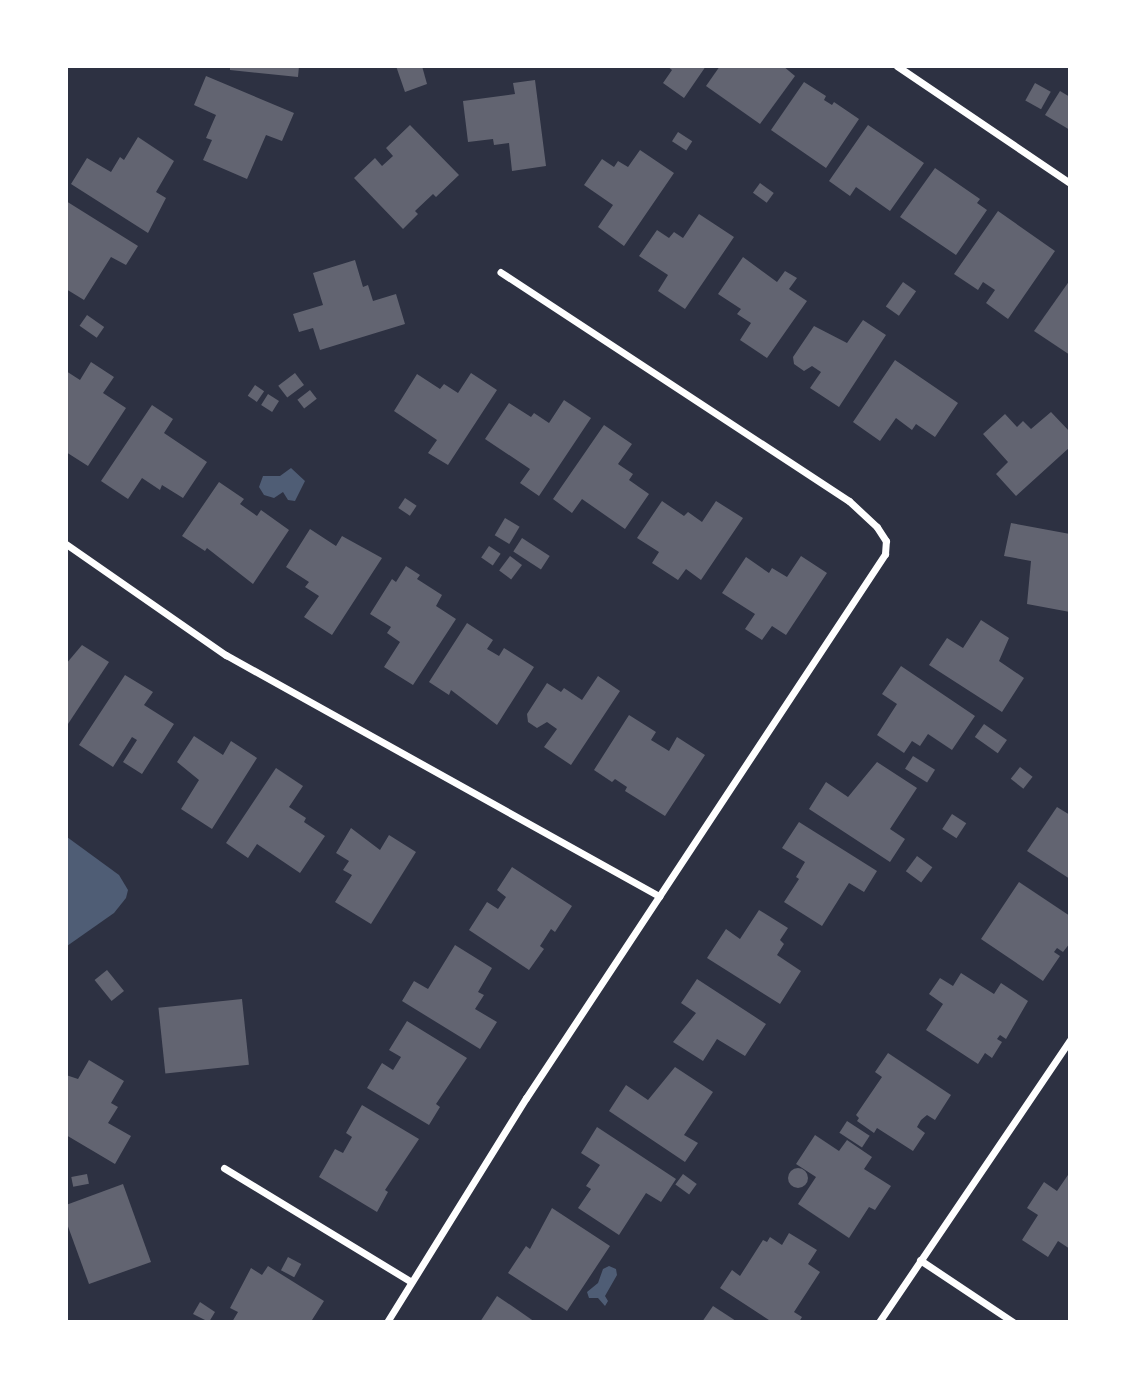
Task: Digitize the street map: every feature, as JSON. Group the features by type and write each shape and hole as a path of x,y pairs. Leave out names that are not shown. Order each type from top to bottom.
{"street":[{"path":"897,66 1069,183"},
{"path":"387,1321 526,1098 880,565 886,541 877,527 849,501 501,272"},
{"path":"66,544 184,628 247,668 659,896"},
{"path":"879,1321 1069,1040"},
{"path":"225,1168 410,1281"},
{"path":"920,1260 1013,1321"}],"water":[{"path":"291,468 305,481 295,501 288,500 283,492 274,498 264,495 259,487 263,476 280,476"},
{"path":"67,837 119,875 128,890 126,898 114,913 67,946"},
{"path":"609,1266 616,1269 617,1275 605,1296 608,1301 605,1306 598,1298 589,1298 587,1292 598,1283 603,1269"}],"building":[{"path":"230,66 299,66 298,77 230,70"},
{"path":"396,66 422,66 427,84 405,92"},
{"path":"667,66 706,66 684,98 663,83 672,70"},
{"path":"720,66 783,66 795,76 760,124 706,86"},
{"path":"206,76 294,113 282,141 266,135 247,179 203,160 212,140 206,138 216,115 194,105"},
{"path":"535,80 546,166 512,171 509,143 494,145 493,139 468,142 463,101 515,94 513,83"},
{"path":"804,82 826,96 824,100 832,105 834,102 859,119 826,168 771,130"},
{"path":"1035,83 1051,92 1041,109 1025,100"},
{"path":"1060,91 1070,97 1070,130 1045,115"},
{"path":"410,125 459,175 436,197 433,194 415,211 418,214 403,229 354,178 375,158 382,166 393,156 386,148"},
{"path":"868,125 924,163 890,211 856,187 850,196 829,181"},
{"path":"678,132 692,141 686,150 672,141"},
{"path":"138,137 174,161 156,192 166,198 148,233 71,184 87,158 111,172 120,157 124,160"},
{"path":"640,150 674,173 624,246 598,227 613,205 584,185 602,159 614,167 618,161 628,167"},
{"path":"935,168 980,199 977,203 987,210 956,255 900,217"},
{"path":"760,183 774,193 767,203 753,193"},
{"path":"66,201 138,246 126,265 111,257 84,300 66,289"},
{"path":"998,211 1055,251 1008,319 986,303 995,290 983,282 978,290 954,274"},
{"path":"699,214 734,237 685,309 658,291 668,275 639,256 657,230 669,238 674,232 683,238"},
{"path":"743,257 777,282 785,271 797,278 789,289 807,301 767,358 740,340 751,323 737,314 741,309 718,294"},
{"path":"355,260 363,287 368,285 373,301 396,294 405,324 320,350 313,328 299,332 293,314 323,305 313,273"},
{"path":"1070,280 1070,355 1034,331"},
{"path":"903,282 916,291 899,316 886,307"},
{"path":"87,315 104,327 97,338 80,326"},
{"path":"863,320 886,335 839,407 810,388 821,372 812,366 804,371 794,364 793,357 814,326 847,343"},
{"path":"895,360 958,403 935,437 916,424 912,430 896,418 880,441 853,422"},
{"path":"91,362 114,377 103,393 126,408 88,466 66,452 66,371 80,380"},
{"path":"295,373 304,385 287,398 278,386"},
{"path":"471,373 497,390 448,465 428,453 437,440 394,411 417,374 440,389 444,384 458,393"},
{"path":"255,385 264,391 257,402 248,396"},
{"path":"310,390 317,399 304,409 297,400"},
{"path":"268,394 279,401 272,412 261,405"},
{"path":"564,400 591,418 539,496 520,483 530,469 485,439 509,403 531,417 534,413 549,423"},
{"path":"152,405 173,419 164,433 207,462 183,498 162,485 160,490 142,478 128,499 101,481"},
{"path":"1051,412 1070,432 1070,447 1016,496 996,474 1008,462 983,434 1005,414 1017,427 1023,421 1031,429"},
{"path":"604,425 632,444 618,464 633,474 629,480 649,494 625,529 582,499 572,513 553,499"},
{"path":"219,482 244,499 240,504 257,516 261,510 289,530 253,584 207,548 205,551 182,536"},
{"path":"405,498 417,506 410,516 398,508"},
{"path":"662,501 684,516 688,512 702,522 716,501 743,518 701,580 686,569 678,580 652,563 659,552 637,538"},
{"path":"505,518 520,527 509,544 495,535"},
{"path":"1011,523 1070,534 1070,612 1027,604 1031,561 1004,556"},
{"path":"310,529 336,546 342,536 382,558 332,635 304,617 319,596 305,587 309,582 286,567"},
{"path":"522,538 550,556 541,569 513,551"},
{"path":"489,546 501,554 493,565 481,558"},
{"path":"510,556 522,565 511,579 499,570"},
{"path":"801,556 827,573 786,635 772,626 762,640 745,629 755,614 722,593 746,557 769,573 772,568 787,577"},
{"path":"406,566 420,575 417,579 442,595 436,606 456,619 413,685 384,667 400,642 387,633 391,627 370,614 392,579 396,582"},
{"path":"981,620 1009,638 999,661 1024,678 1002,712 929,665 947,638 963,648"},
{"path":"467,623 493,640 487,649 499,656 504,648 534,667 497,725 451,690 449,695 429,682"},
{"path":"82,645 109,662 66,727 66,664"},
{"path":"901,666 975,716 952,750 928,734 920,746 912,741 904,753 877,735 897,704 882,694"},
{"path":"125,675 153,692 144,705 174,724 142,774 123,762 137,740 132,737 113,767 79,745"},
{"path":"598,676 620,691 571,765 544,747 557,729 547,722 537,728 528,722 527,714 547,683 561,692 564,688 582,700"},
{"path":"629,715 656,732 651,740 669,751 677,737 705,755 665,816 625,791 627,787 615,779 612,782 594,770"},
{"path":"984,724 1007,740 998,753 975,737"},
{"path":"194,736 223,755 231,741 257,758 212,829 181,809 199,780 177,762"},
{"path":"913,756 935,770 927,782 905,769"},
{"path":"877,762 917,788 890,829 905,839 890,862 809,809 826,782 848,797"},
{"path":"1020,767 1033,777 1023,789 1011,779"},
{"path":"276,768 303,786 289,807 306,818 304,822 325,836 300,873 257,844 248,858 226,843"},
{"path":"1057,807 1070,815 1070,879 1027,851"},
{"path":"952,814 966,823 956,838 942,829"},
{"path":"799,822 877,871 864,892 849,883 822,926 784,902 799,879 796,877 805,862 782,848"},
{"path":"351,828 380,850 389,835 416,852 371,924 335,902 352,875 343,870 349,861 336,853"},
{"path":"917,856 932,867 921,883 906,871"},
{"path":"512,867 572,906 555,932 551,929 540,946 544,949 529,970 469,930 487,902 498,909 506,897 497,890"},
{"path":"1019,882 1070,916 1070,943 1063,952 1057,948 1054,952 1060,956 1043,981 981,939"},
{"path":"759,910 788,928 780,940 784,944 777,955 801,971 780,1004 707,958 726,929 740,939"},
{"path":"455,945 492,968 478,992 484,995 475,1009 497,1022 480,1049 402,1001 414,981 428,989"},
{"path":"107,970 124,991 112,1001 95,980"},
{"path":"961,973 994,994 1001,983 1028,1001 1006,1039 1000,1035 997,1039 1002,1042 992,1058 985,1053 978,1064 926,1030 943,1004 929,994 940,978 953,986"},
{"path":"697,979 766,1024 745,1056 717,1039 703,1061 673,1042 696,1013 681,1003"},
{"path":"242,999 249,1065 165,1073 158,1008"},
{"path":"407,1021 467,1058 436,1104 440,1107 429,1125 367,1088 382,1063 393,1070 401,1057 389,1050"},
{"path":"888,1053 951,1095 935,1120 927,1115 921,1120 917,1127 925,1133 913,1151 877,1128 874,1133 857,1121 859,1118 856,1115 882,1077 875,1072"},
{"path":"89,1060 124,1081 111,1103 118,1107 108,1123 131,1136 115,1164 66,1135 66,1075 78,1079"},
{"path":"675,1067 713,1092 684,1135 698,1143 685,1162 609,1111 626,1085 648,1100"},
{"path":"362,1105 419,1139 385,1190 388,1192 377,1212 319,1177 335,1149 343,1153 352,1137 346,1133"},
{"path":"847,1121 870,1136 862,1147 839,1133"},
{"path":"597,1127 676,1179 661,1202 646,1193 619,1235 578,1208 591,1189 586,1186 600,1165 581,1153"},
{"path":"815,1135 839,1151 847,1140 872,1157 864,1169 891,1186 875,1210 869,1207 849,1238 798,1204 816,1177 796,1164"},
{"path":"798,1168 805,1171 808,1178 805,1185 798,1188 791,1185 788,1178 791,1171"},
{"path":"1070,1172 1070,1249 1058,1241 1048,1257 1022,1240 1038,1215 1027,1208 1044,1182 1057,1191"},
{"path":"87,1174 89,1184 73,1187 71,1177"},
{"path":"683,1174 697,1184 689,1195 675,1185"},
{"path":"123,1184 151,1262 89,1284 66,1221 66,1205"},
{"path":"552,1208 610,1246 567,1311 508,1273 526,1246 530,1249"},
{"path":"789,1233 817,1250 808,1264 820,1272 794,1312 802,1317 799,1322 772,1322 720,1288 732,1270 740,1276 763,1240 767,1242 770,1237 782,1245"},
{"path":"288,1257 301,1264 294,1277 281,1270"},
{"path":"268,1266 324,1301 312,1320 232,1322 238,1312 230,1308 251,1268 262,1275"},
{"path":"497,1296 512,1306 535,1322 480,1322"},
{"path":"200,1302 215,1312 209,1322 193,1314"},
{"path":"713,1306 733,1319 737,1322 702,1322"}]}
